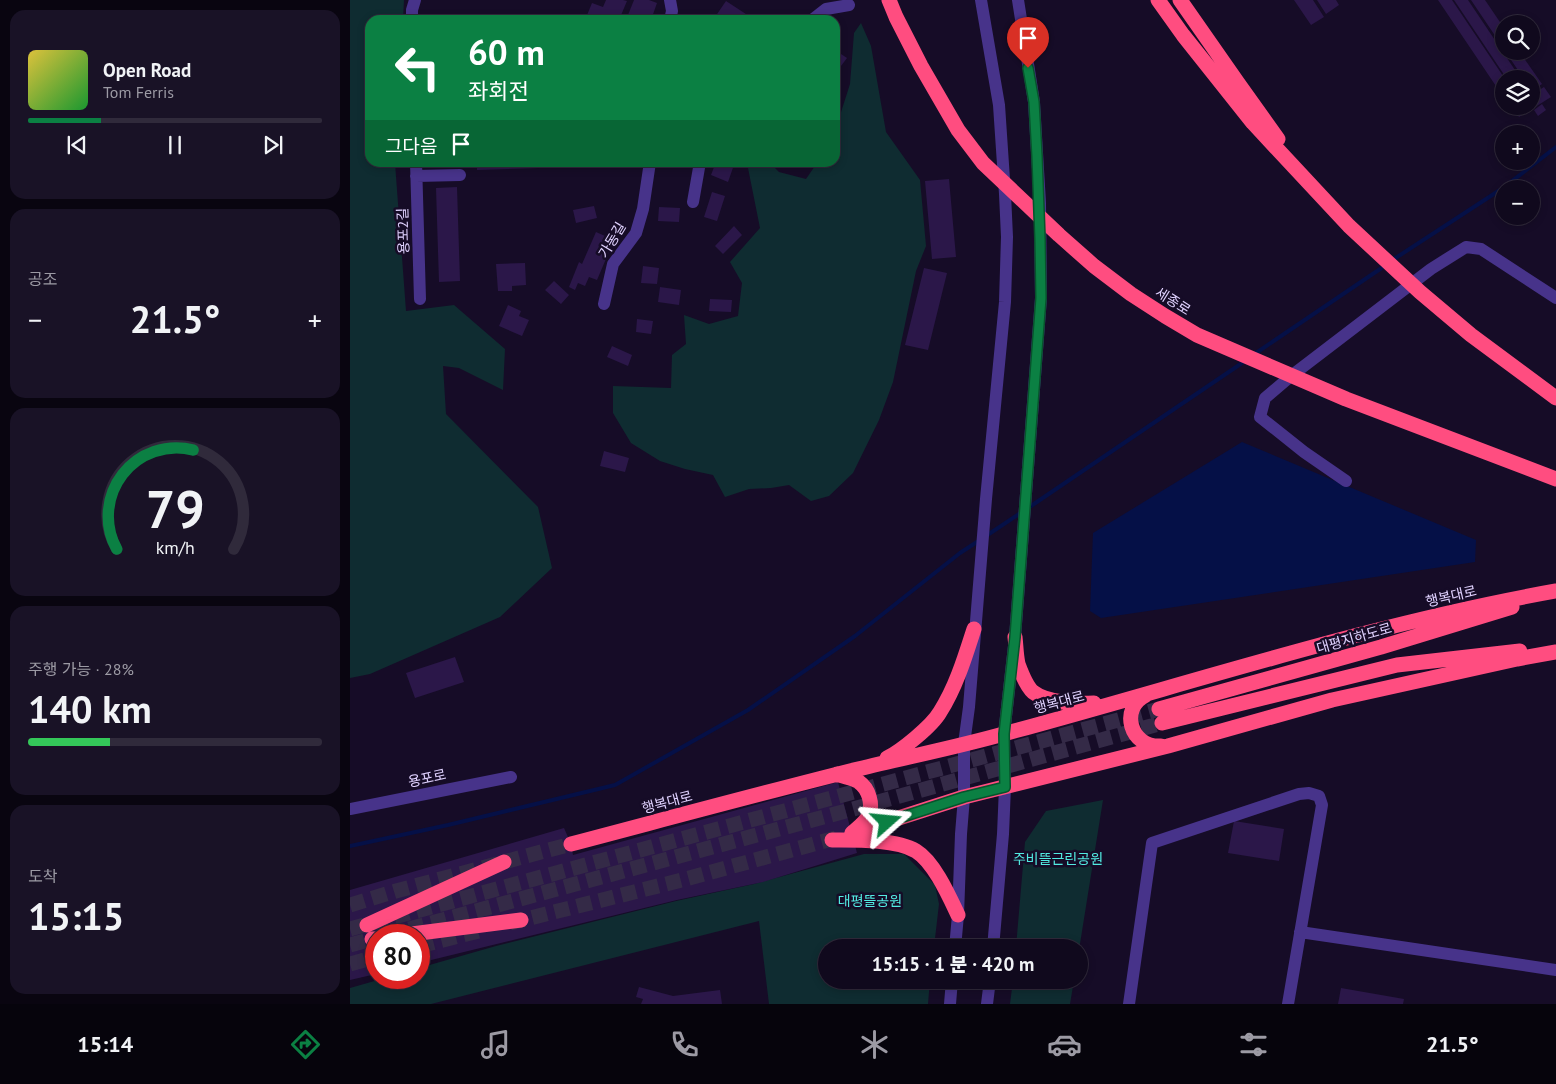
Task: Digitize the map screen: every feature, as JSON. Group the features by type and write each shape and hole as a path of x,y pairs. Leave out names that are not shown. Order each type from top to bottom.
{"highway":[{"path":"885,0 896,17"},
{"name":"세종로","path":"890,0 896,17 921,66 958,130 983,163 1094,266 1131,294 1164,316 1197,334 1291,376 1346,399 1556,479"},
{"path":"1158,0 1183,35 1253,123 1349,226 1420,292 1471,335 1556,398"},
{"path":"1180,0 1316,190"},
{"name":"행복대로","path":"571,844 837,774 1004,734 1388,627 1503,600 1556,592"},
{"name":"대평지하도로","path":"1556,592 1160,716 1398,665 1506,652 1556,651"},
{"path":"870,766 896,753 915,738 939,714 959,673 974,629"},
{"path":"1015,637 1018,663 1024,679 1033,692 1051,700 1075,704 1127,700"},
{"path":"837,774 858,781 864,786 868,794 870,803 869,814 863,823 852,833 964,797 1168,746 1332,700 1556,651"},
{"path":"1149,693 1137,699 1131,718 1132,728 1136,736 1152,747 1168,746"},
{"path":"832,840 873,841 906,846 917,851 940,879 958,915"},
{"path":"390,924 504,862"},
{"path":"430,932 521,920"}],"street":[{"path":"412,15 415,0"},
{"path":"670,0 671,15"},
{"path":"956,939 960,834 964,797 964,744 969,707 974,629 1005,302 1007,237 999,105 981,0"},
{"path":"994,939 1003,834 1005,787 1004,734 1015,637 1041,298 1034,102 1018,0"},
{"path":"818,15 826,9 849,5"},
{"name":"용포2길","path":"416,167 420,300"},
{"name":"가동길","path":"604,304 613,264 636,233 649,167"},
{"path":"693,202 699,167"},
{"path":"416,176 460,175"},
{"path":"1346,482 1260,417 1265,398 1291,376 1432,269 1466,247 1481,250 1556,298"},
{"name":"용포로","path":"350,809 511,777"},
{"path":"1129,1004 1152,843 1309,792 1319,796 1322,805 1288,1004"},
{"path":"1300,932 1556,970"},
{"path":"950,1004 951,989"},
{"path":"987,1004 989,989"}],"green space":[{"path":"350,0 404,0 403,15 365,15 365,167 395,167 406,311 454,305 505,349 503,390 459,368 443,366 446,414 538,507 552,568 500,617 370,674 350,678"},
{"path":"861,23 871,46 886,132 920,180 926,246 916,271 893,382 879,420 853,473 829,496 811,501 789,485 749,489 725,497 713,475 660,461 631,443 613,413 613,386 671,388 672,355 686,344 684,315 709,324 738,316 742,283 730,262 760,228 748,167 774,167 779,172 806,179 814,167 840,167 840,115 850,84 854,33"},
{"name":"주비뜰근린공원","path":"1103,800 1081,939 1017,939 1025,842 1046,811"},
{"name":"대평뜰공원","path":"864,854 904,854 935,885 939,904 935,939 818,939 818,989 929,989 928,1004 769,1004 759,921 431,1004 350,1004 350,988 365,984 365,989 430,989 430,965 496,946 676,901 754,884"},
{"path":"1012,989 1072,989 1070,1004 1010,1004"}],"shaded area":[{"path":"1242,442 1476,540 1475,562 1101,618 1090,611 1093,533"}],"building":[{"path":"606,0 627,1 621,15 587,15 592,3 603,7"},
{"path":"634,0 649,0 657,3 653,15 628,15"},
{"path":"1294,0 1313,0 1324,17 1311,25"},
{"path":"1317,0 1336,0 1339,5 1326,14"},
{"path":"1438,0 1452,0 1499,70 1495,70 1495,85"},
{"path":"1454,0 1468,0 1495,40 1495,60 1508,60 1515,70 1501,70"},
{"path":"1471,0 1485,0 1495,15 1495,36"},
{"path":"726,1 747,15 716,15"},
{"path":"840,53 847,58 840,67"},
{"path":"1511,60 1525,60 1532,70 1518,70"},
{"path":"1544,87 1551,97 1540,104 1540,89"},
{"path":"1542,104 1546,110 1540,114 1540,106"},
{"path":"477,167 569,167 477,170"},
{"path":"714,167 733,167 728,182 711,175"},
{"path":"949,179 956,257 932,259 925,181"},
{"path":"457,187 460,281 439,282 436,188"},
{"path":"712,192 725,196 717,221 704,217"},
{"path":"594,206 597,218 576,223 573,210"},
{"path":"659,207 680,208 679,222 658,221"},
{"path":"734,226 742,235 723,254 715,246"},
{"path":"596,232 614,240 597,280 589,277 585,286 578,283 575,290 569,287 579,262 582,264"},
{"path":"525,263 526,285 512,286 512,291 498,291 496,264"},
{"path":"643,266 659,268 657,284 641,283"},
{"path":"924,268 947,273 928,350 905,345"},
{"path":"554,281 569,295 561,304 545,290"},
{"path":"660,287 681,290 679,305 658,302"},
{"path":"710,299 732,300 731,312 709,311"},
{"path":"508,305 521,311 519,316 529,320 522,336 499,326"},
{"path":"637,319 653,321 651,334 636,332"},
{"path":"612,346 632,355 628,366 607,357"},
{"path":"604,451 629,458 625,472 600,466"},
{"path":"455,657 464,682 415,698 406,673"},
{"path":"838,782 857,853 763,882 677,900 430,960 430,924 365,924 365,977 350,980 350,890 564,828 571,844 573,855"},
{"path":"1234,821 1284,829 1279,861 1228,853"},
{"path":"639,987 673,996 720,990 722,1004 641,1004 643,999 636,997"},
{"path":"1341,988 1404,999 1403,1004 1338,1004"}],"waterway":[{"path":"1391,261 1503,188 1556,147"},
{"path":"1253,355 1386,265"},
{"path":"1028,508 1245,361"},
{"path":"986,536 1022,512"},
{"path":"350,846 448,825 615,785 748,710 855,636 960,553 980,540"}],"tunnel":[{"path":"350,929 1159,709"},
{"path":"428,924 1162,723"},
{"path":"510,923 682,880 843,836"},
{"path":"350,905 571,844"},
{"path":"430,943 483,930"},
{"path":"350,945 365,941"},
{"path":"350,964 365,960"}],"route":[{"path":"887,822 964,797 1005,787 1004,734 1015,637 1041,298 1040,203 1034,102 1028,68"}]}
